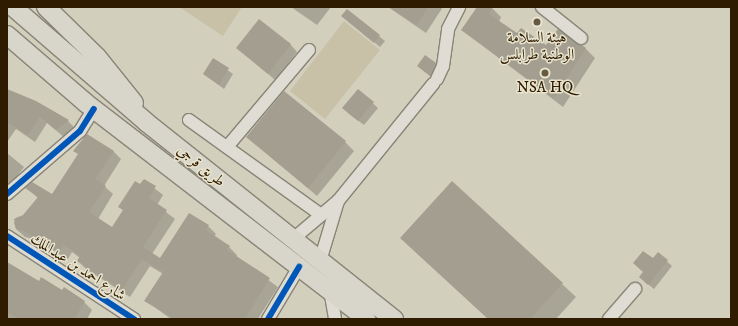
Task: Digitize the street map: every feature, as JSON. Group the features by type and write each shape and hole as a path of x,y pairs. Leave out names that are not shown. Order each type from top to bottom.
{"highway":[{"name":"طريق قرجي","path":"12,7 146,122 394,319"},
{"path":"46,7 97,57 124,89 146,122"},
{"name":"طريق قرجي","path":"7,35 94,109 366,319"},
{"path":"7,39 28,54"}],"street":[{"path":"293,239 338,201 435,82 443,66 448,29 459,7"},
{"path":"542,7 581,38"},
{"path":"227,147 308,50"},
{"path":"7,194 80,131 94,109"},
{"path":"189,120 321,215"},
{"path":"320,261 338,201"},
{"name":"شارع احمد بن عبدالملك","path":"7,236 134,319"},
{"path":"268,319 298,267"},
{"path":"609,319 635,289"},
{"path":"330,290 335,319"}],"shaded area":[{"path":"179,7 242,7 223,36"},
{"path":"344,21 380,50 325,119 290,91"}],"building":[{"path":"389,7 428,7 417,25"},
{"name":"NSA HQ","path":"477,7 493,7 489,14 517,33 521,28 546,45 558,29 586,48 554,98 461,30"},
{"path":"347,9 380,35 374,43 341,16"},
{"path":"259,19 291,44 268,74 236,48"},
{"path":"425,55 436,63 430,76 417,66"},
{"path":"213,58 229,68 219,85 203,74"},
{"path":"7,89 36,101 69,120 56,130 40,117 28,135 7,122"},
{"path":"358,89 374,102 358,121 342,108"},
{"path":"284,91 346,141 308,188 246,137"},
{"path":"87,134 114,151 95,179 106,186 89,212 112,227 123,210 118,207 135,181 140,184 144,179 156,186 149,198 167,210 143,247 160,258 189,213 209,225 206,230 230,246 227,250 270,278 245,319 175,319 144,301 163,272 142,259 122,290 77,261 80,256 64,245 59,252 24,231 16,229 14,219 23,215 38,197 25,188 32,182 52,194 78,154 73,151"},
{"path":"452,181 563,283 530,319 488,319 400,238"},
{"path":"643,251 653,258 658,252 668,260 648,285 639,277 643,272 633,263"},
{"path":"7,262 39,281 41,277 62,290 64,287 85,301 74,319 18,319 7,312"}],"cycle path":[{"path":"7,194 80,131 94,109"},
{"path":"7,236 134,319"},
{"path":"268,319 299,267"}],"place":[{"name":"هيئة السلامة الوطنية طرابلس","path":"537,22"},
{"name":"NSA HQ","path":"545,73"}]}
